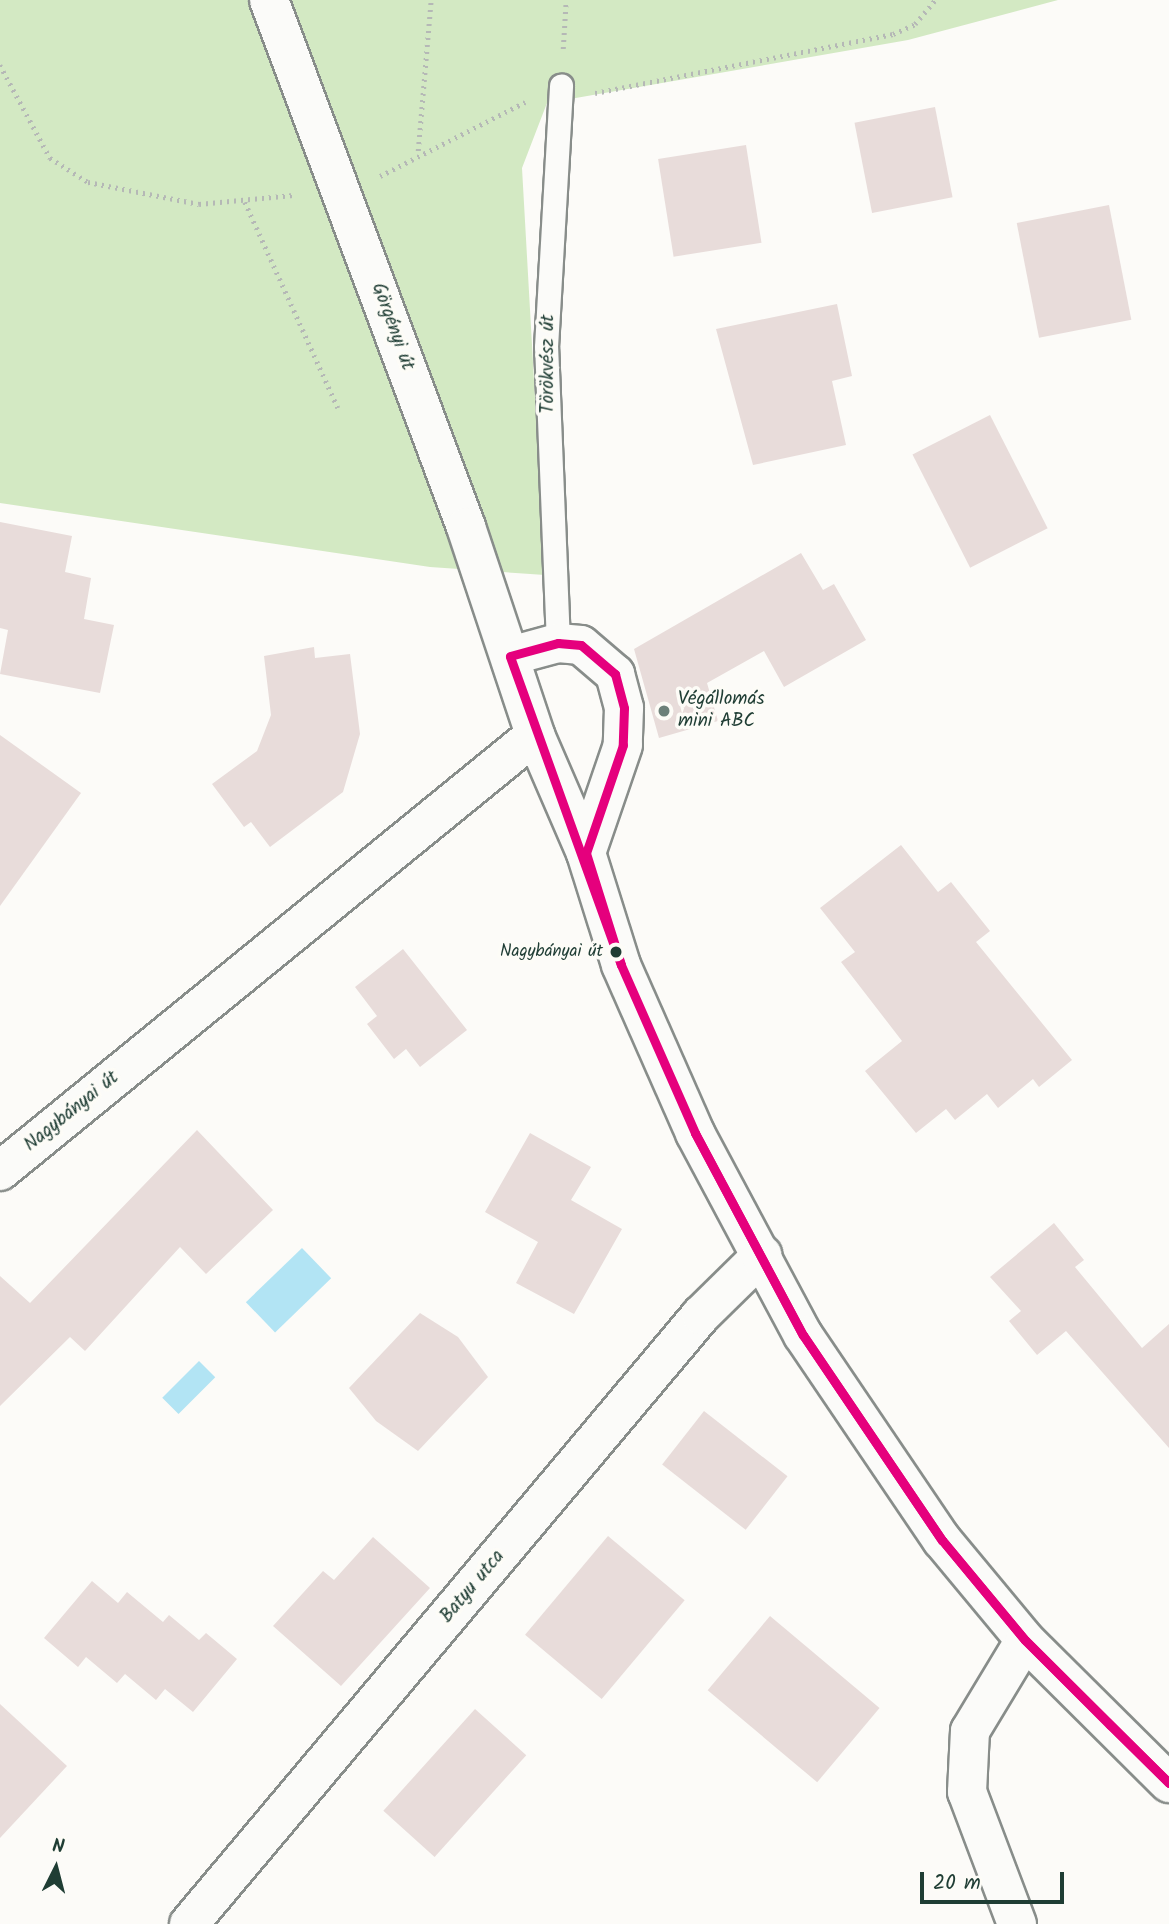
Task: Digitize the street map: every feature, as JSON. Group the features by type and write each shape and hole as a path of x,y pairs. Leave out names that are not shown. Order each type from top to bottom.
{"street":[{"name":"Görgényi út","path":"269,0 345,198 510,656"},
{"path":"586,853 623,746 624,708 615,674 580,645 558,643 510,656 535,735 586,853 626,978 695,1133 803,1335 869,1438 1025,1640 1169,1783"},
{"name":"Nagybányai út","path":"0,1171 535,735"},
{"name":"Batyu utca","path":"189,1924 701,1315 762,1255"},
{"path":"1017,1924 967,1792 970,1731 1025,1640"}],"lane":[{"name":"Törökvész út","path":"558,643 546,347 561,85"}],"path":[{"path":"431,0 418,152 561,85 598,93 892,34 915,24 935,0"},
{"path":"561,85 566,0"},
{"path":"0,65 50,158 89,183 198,204 245,202 300,194 345,198"},
{"path":"245,202 338,408"}],"green space":[{"path":"0,0 1058,0 908,40 547,103 522,168 545,575 430,567 0,503"}],"water":[{"path":"302,1248 331,1278 275,1332 246,1302"},
{"path":"199,1361 215,1377 178,1414 162,1398"}],"building":[{"path":"935,107 953,197 872,213 855,123"},
{"path":"746,145 761,243 674,257 658,159"},
{"path":"1109,205 1131,320 1039,338 1017,223"},
{"path":"837,304 852,376 832,381 846,445 753,465 716,329"},
{"path":"990,415 1048,528 970,568 912,454"},
{"path":"0,522 72,536 65,572 91,578 84,619 114,625 100,693 0,674 8,630 0,628"},
{"path":"801,553 823,590 834,584 866,640 784,687 764,651 707,683 718,721 659,738 634,649"},
{"path":"314,647 315,658 350,654 360,734 343,792 270,847 251,822 244,827 212,784 257,751 271,715 264,656"},
{"path":"0,735 81,793 0,906"},
{"path":"901,845 938,892 951,882 990,931 976,942 1072,1060 1039,1087 1033,1079 998,1108 987,1094 955,1120 946,1109 916,1133 865,1071 902,1041 841,962 855,952 820,908"},
{"path":"403,949 467,1030 420,1067 406,1049 394,1059 367,1024 377,1016 355,987"},
{"path":"197,1130 273,1210 206,1274 180,1247 85,1351 70,1337 0,1406 0,1276 30,1303"},
{"path":"530,1133 591,1167 571,1200 622,1229 574,1314 516,1283 538,1242 485,1212"},
{"path":"1054,1223 1084,1260 1075,1267 1142,1348 1169,1324 1169,1448 1066,1331 1037,1355 1009,1321 1021,1311 990,1277"},
{"path":"420,1313 458,1337 488,1377 418,1451 376,1421 349,1388"},
{"path":"704,1411 788,1476 746,1530 662,1465"},
{"path":"608,1536 685,1600 602,1699 525,1635"},
{"path":"373,1537 430,1588 341,1686 273,1626 323,1571 334,1580"},
{"path":"92,1581 118,1603 127,1592 163,1622 169,1615 199,1640 206,1633 237,1659 193,1712 165,1689 156,1700 125,1674 117,1683 86,1657 78,1667 44,1638"},
{"path":"770,1616 880,1708 817,1782 708,1690"},
{"path":"0,1704 67,1766 0,1838"},
{"path":"475,1709 526,1755 435,1857 383,1811"}],"transit line":[{"path":"558,643 581,645 615,674 624,708 623,745 586,853 621,965 510,656 558,643"},
{"path":"621,965 695,1133"},
{"path":"695,1133 803,1335"},
{"path":"695,1133 803,1335"},
{"path":"803,1335 942,1540"},
{"path":"803,1335 942,1540"},
{"path":"942,1540 1025,1640"},
{"path":"942,1540 1025,1640"},
{"path":"1025,1640 1169,1783 1110,1725 1025,1640"}],"place":[{"name":"Végállomás mini ABC","path":"664,711"},
{"name":"Nagybányai út","path":"616,952"}]}
